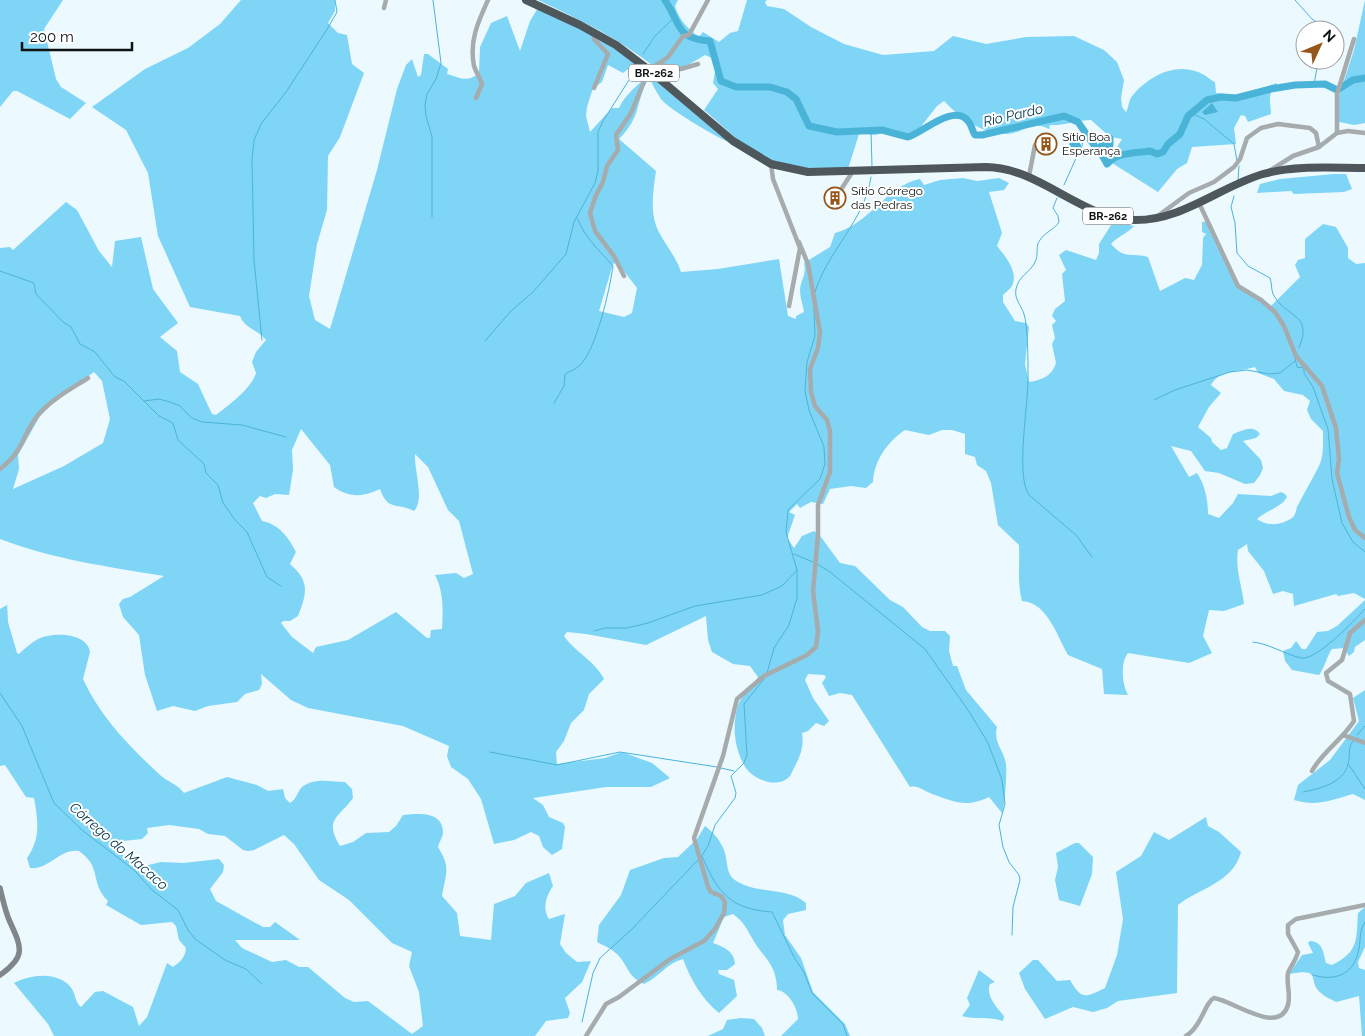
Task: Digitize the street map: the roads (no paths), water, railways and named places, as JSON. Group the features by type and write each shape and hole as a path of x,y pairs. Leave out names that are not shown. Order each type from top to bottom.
{"highway":[{"name":"BR-262","path":"526,0 594,32 649,70 734,141 771,164 801,172 986,166 1005,168 1029,176 1103,215 1130,220 1156,218 1199,203 1264,174 1300,168 1365,168"}],"street":[{"path":"384,8 386,0"},
{"path":"476,98 482,84 474,67 473,40 476,26 488,0"},
{"path":"624,276 614,256 595,231 590,213 603,182 607,166 618,150 616,135 631,113 649,70 671,54 683,36 689,35 708,0"},
{"path":"594,32 594,39 608,54 601,76 594,88"},
{"path":"1337,133 1338,90 1354,39"},
{"path":"657,64 681,70 698,64"},
{"path":"1156,218 1189,193 1214,182 1234,167 1240,159 1247,138 1261,128 1278,124 1310,128 1316,133 1319,147"},
{"path":"1264,174 1294,156 1319,147 1337,133 1348,131 1365,133"},
{"path":"1029,176 1036,146"},
{"path":"586,1036 606,1004 619,997 670,959 704,941 715,929 724,913 725,902 721,896 711,892 708,887 694,838 721,763 737,698 764,676 807,655 816,647 818,631 813,592 818,534 818,505 830,472 830,432 827,420 816,406 811,392 811,363 818,348 820,338 808,264 774,183 771,164"},
{"path":"842,188 853,171"},
{"path":"1199,203 1214,230 1238,286 1261,300 1275,312 1284,326 1296,356 1322,386 1336,428 1339,459 1337,473 1349,517 1355,530 1365,538"},
{"path":"790,306 800,254 799,242"},
{"path":"0,469 16,456 39,415 54,400 88,378"},
{"path":"1312,771 1318,760 1343,735 1355,718 1352,698 1347,690 1328,682 1326,673 1342,660 1350,633 1365,620"},
{"path":"1343,735 1365,743"},
{"path":"0,888 5,910 20,948 17,961 0,975"},
{"path":"1186,1036 1198,1025 1209,1001 1214,998 1238,1006 1258,1019 1267,1020 1280,1017 1288,1008 1288,974 1298,952 1288,934 1288,925 1296,919 1365,905"}],"waterway":[{"path":"262,340 254,260 252,160 254,140 261,124 286,92 337,12 335,0"},
{"path":"432,217 432,137 425,105 427,94 436,79 441,63 433,0"},
{"name":"Rio Pardo","path":"665,0 677,24 685,34 710,41 721,81 736,87 770,87 787,92 796,99 809,126 837,132 882,130 908,137 938,121 955,115 962,116 968,121 975,135 982,135 1064,116 1078,122 1096,148 1100,148 1107,137 1110,138 1110,145 1102,155 1107,164 1125,154 1150,151 1157,154 1163,152 1168,144 1180,134 1188,116 1207,100 1221,97 1236,98 1295,85 1325,84 1337,90 1353,80 1365,78"},
{"path":"1295,0 1314,20"},
{"path":"643,54 655,36 675,17"},
{"path":"485,341 511,311 533,292 566,254 574,222 595,183 598,171 598,132 636,69"},
{"path":"1314,84 1317,70"},
{"path":"1191,113 1204,119 1234,144 1237,161"},
{"path":"871,131 872,166"},
{"path":"1082,146 1084,133"},
{"path":"1064,185 1077,156"},
{"path":"1238,181 1239,166"},
{"path":"815,292 828,263 854,222 867,193 871,177"},
{"path":"1234,196 1231,207 1235,223 1237,253 1248,266 1270,278 1273,294 1278,302 1301,322 1303,337 1299,348"},
{"path":"1057,198 1053,208 1059,222 1040,240 1035,262 1017,284 1016,289 1017,299 1025,320 1027,344 1028,387 1023,472 1029,495 1076,535 1092,557"},
{"path":"554,403 564,386 565,374 579,366 591,348 605,304 613,266 588,238 577,218"},
{"path":"0,271 34,283 36,294 63,322 71,327 80,344 95,352 115,377 124,381 159,416 173,423 178,440 204,464 206,473 218,485 223,503 247,532 267,577 281,586"},
{"path":"767,673 774,648 789,625 797,598 797,570 786,532 788,510 820,479 825,464 824,447 809,410 805,391 807,362 815,336 814,309"},
{"path":"1295,358 1297,367 1304,368 1304,373 1313,387 1328,429 1332,479 1342,523 1353,542 1365,552"},
{"path":"1154,400 1175,390 1230,372 1247,370 1269,374 1280,373 1295,361"},
{"path":"144,401 159,399 170,402 180,406 192,418 202,422 242,425 286,437"},
{"path":"794,554 813,562"},
{"path":"817,564 830,572 925,649 970,713 988,743 1002,780 1005,804 999,825 1003,847 1009,862 1019,875 1020,880 1013,907 1012,935"},
{"path":"594,631 605,628 627,628 648,623 695,606 762,595 782,586 797,570"},
{"path":"1253,642 1301,658 1308,657 1325,647 1365,609"},
{"path":"701,857 708,846 715,825 735,798 736,793 731,776 744,763 747,755 744,704 764,679"},
{"name":"Córrego do Macaco","path":"0,693 22,726 54,803 82,830 134,870 152,890 178,910 195,939 225,960 246,969 262,984"},
{"path":"1357,735 1365,726"},
{"path":"1303,792 1323,787 1342,776 1346,771 1350,747 1353,741"},
{"path":"490,752 557,765 620,752 717,767"},
{"path":"1349,765 1365,789"},
{"path":"721,768 734,771"},
{"path":"702,856 720,890 728,897 746,907 772,912 795,959 804,972 812,993 843,1024 847,1036"},
{"path":"582,1022 593,973 600,958 632,929 698,860"},
{"path":"1313,975 1321,977 1337,976 1349,970 1357,957 1361,932 1365,922"}],"place":[{"name":"Sítio Boa Esperança","path":"1046,144"},
{"name":"Sítio Córrego das Pedras","path":"835,198"}]}
